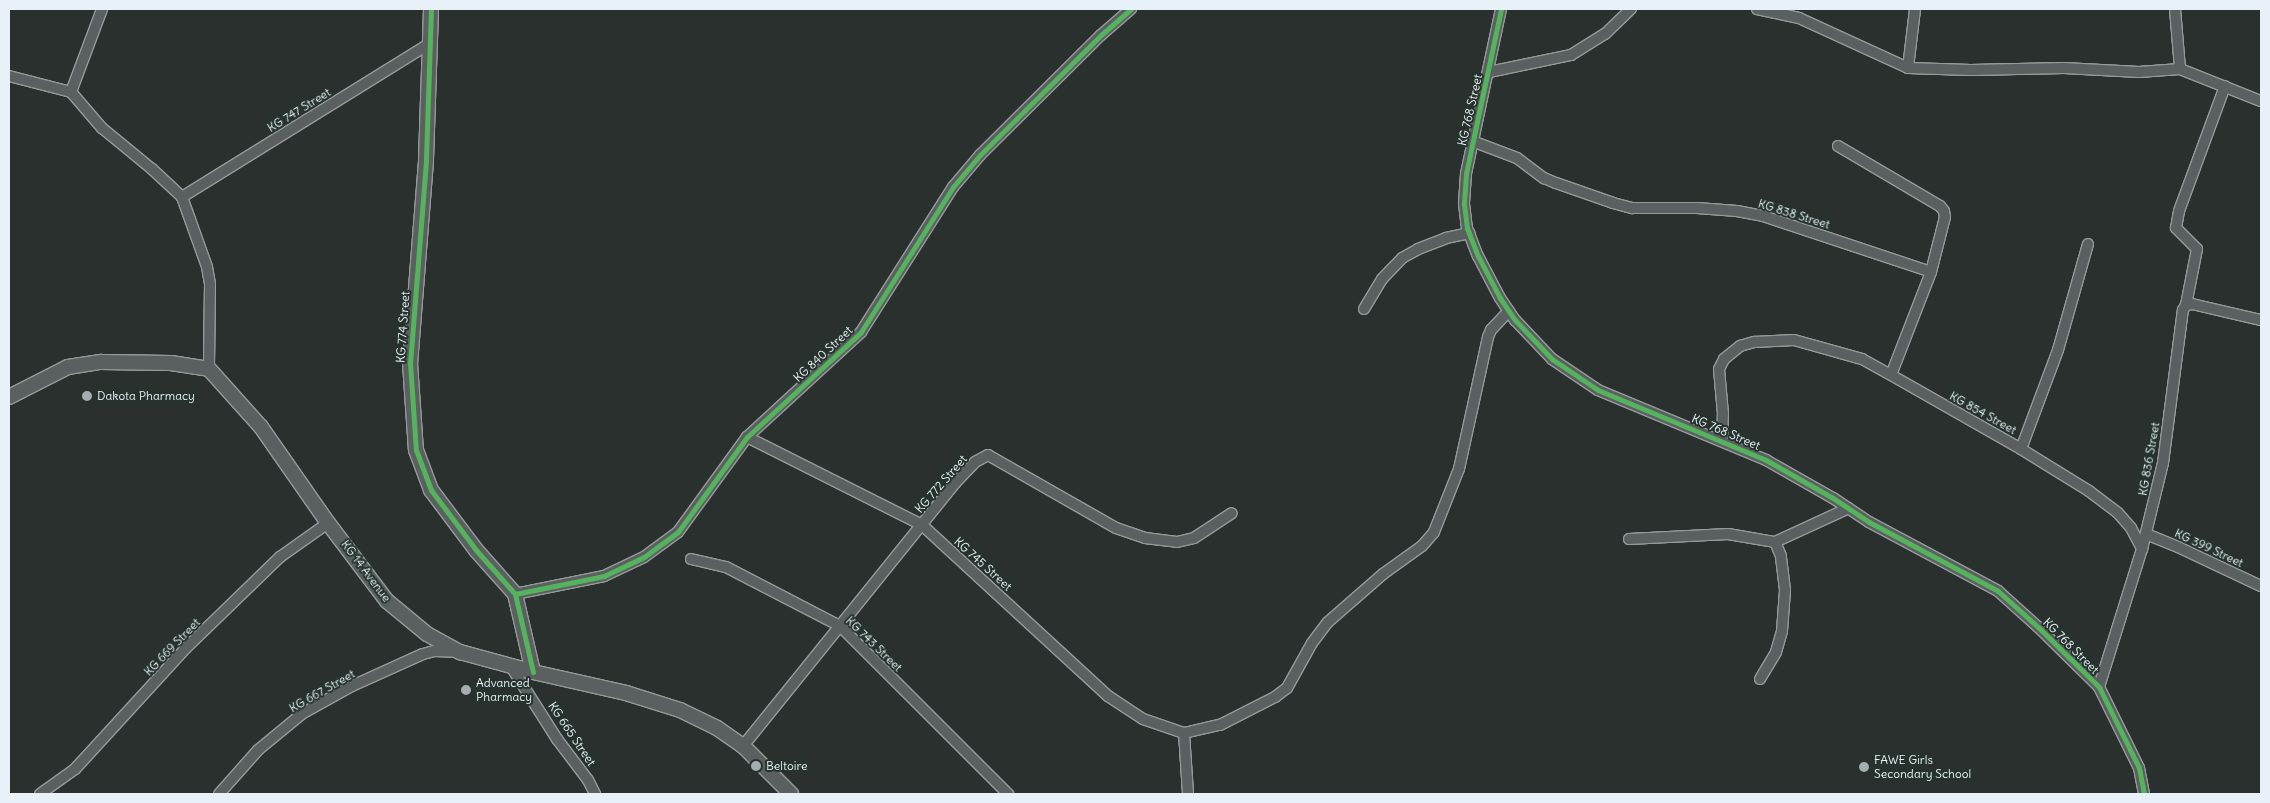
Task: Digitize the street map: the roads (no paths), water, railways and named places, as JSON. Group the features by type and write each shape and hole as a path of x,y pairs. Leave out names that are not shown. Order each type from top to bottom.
{"main road":[{"name":"KG 774 Street","path":"431,9 426,162 410,363 416,450 431,490 476,550 515,594 533,672"},
{"path":"9,397 68,367 101,362 171,363 210,369"},
{"name":"KG 14 Avenue","path":"210,369 262,427 328,523 387,601 427,634 460,652 533,672 626,693 680,710 717,728 744,746 791,794"}],"street":[{"path":"71,92 102,9"},
{"name":"KG 840 Street","path":"515,594 604,576 644,558 678,532 747,437 861,332 953,187 980,156 1101,35 1131,9"},
{"name":"KG 768 Street","path":"1501,9 1489,72 1472,141 1466,174 1464,204 1469,233 1491,281 1509,312 1535,343 1552,359 1598,390 1722,440 1766,460 1849,508 1869,522 1998,591 2099,687 2139,768 2144,794"},
{"path":"1489,72 1572,55 1605,34 1631,9"},
{"path":"1757,9 1800,18 1908,68 1971,70 2064,68 2139,72 2180,69 2261,101"},
{"path":"1908,68 1914,9"},
{"path":"2175,9 2180,69"},
{"name":"KG 747 Street","path":"182,197 430,43"},
{"path":"9,76 71,92 102,128 152,169 182,197 207,267 210,284 210,369"},
{"name":"KG 836 Street","path":"2099,687 2146,534 2163,463 2183,310 2186,306 2197,248 2176,228 2179,211 2225,86"},
{"name":"KG 838 Street","path":"1472,141 1517,158 1544,178 1613,203 1650,209 1697,208 1737,211 1763,216 1931,272"},
{"path":"1838,146 1944,211 1944,223 1931,272 1891,375"},
{"path":"1364,309 1382,279 1402,258 1418,249 1446,238 1469,233"},
{"path":"2021,449 2058,350 2088,244"},
{"path":"2186,306 2192,304 2261,320"},
{"path":"1188,794 1184,733 1220,725 1275,697 1287,688 1312,642 1328,622 1383,574 1422,546 1434,532 1459,469 1488,337 1509,312"},
{"name":"KG 854 Street","path":"1722,440 1719,370 1724,359 1740,346 1754,342 1794,340 1862,360 2021,449 2089,491 2118,513 2131,528 2142,548"},
{"name":"KG 745 Street","path":"747,437 922,525 1108,696 1143,719 1184,733"},
{"name":"KG 772 Street","path":"744,746 922,525 969,469 988,455 1116,528 1145,538 1177,542 1194,538 1232,513"},
{"path":"1629,539 1728,534 1775,542 1849,508"},
{"name":"KG 669 Street","path":"40,794 75,769 186,648 280,556 328,523"},
{"name":"KG 399 Street","path":"2146,534 2178,546 2261,586"},
{"path":"1760,679 1776,652 1782,631 1785,590 1781,556 1775,542"},
{"name":"KG 743 Street","path":"691,559 726,567 840,626 1008,794"},
{"name":"KG 667 Street","path":"219,794 258,750 302,713 352,686 423,654 434,651 460,652"},
{"name":"KG 665 Street","path":"510,665 557,738 588,780 595,794"}],"place":[{"name":"Dakota Pharmacy","path":"87,396"},
{"name":"Advanced Pharmacy","path":"466,690"},
{"name":"Beltoire","path":"756,766"},
{"name":"FAWE Girls Secondary School","path":"1864,767"}]}
